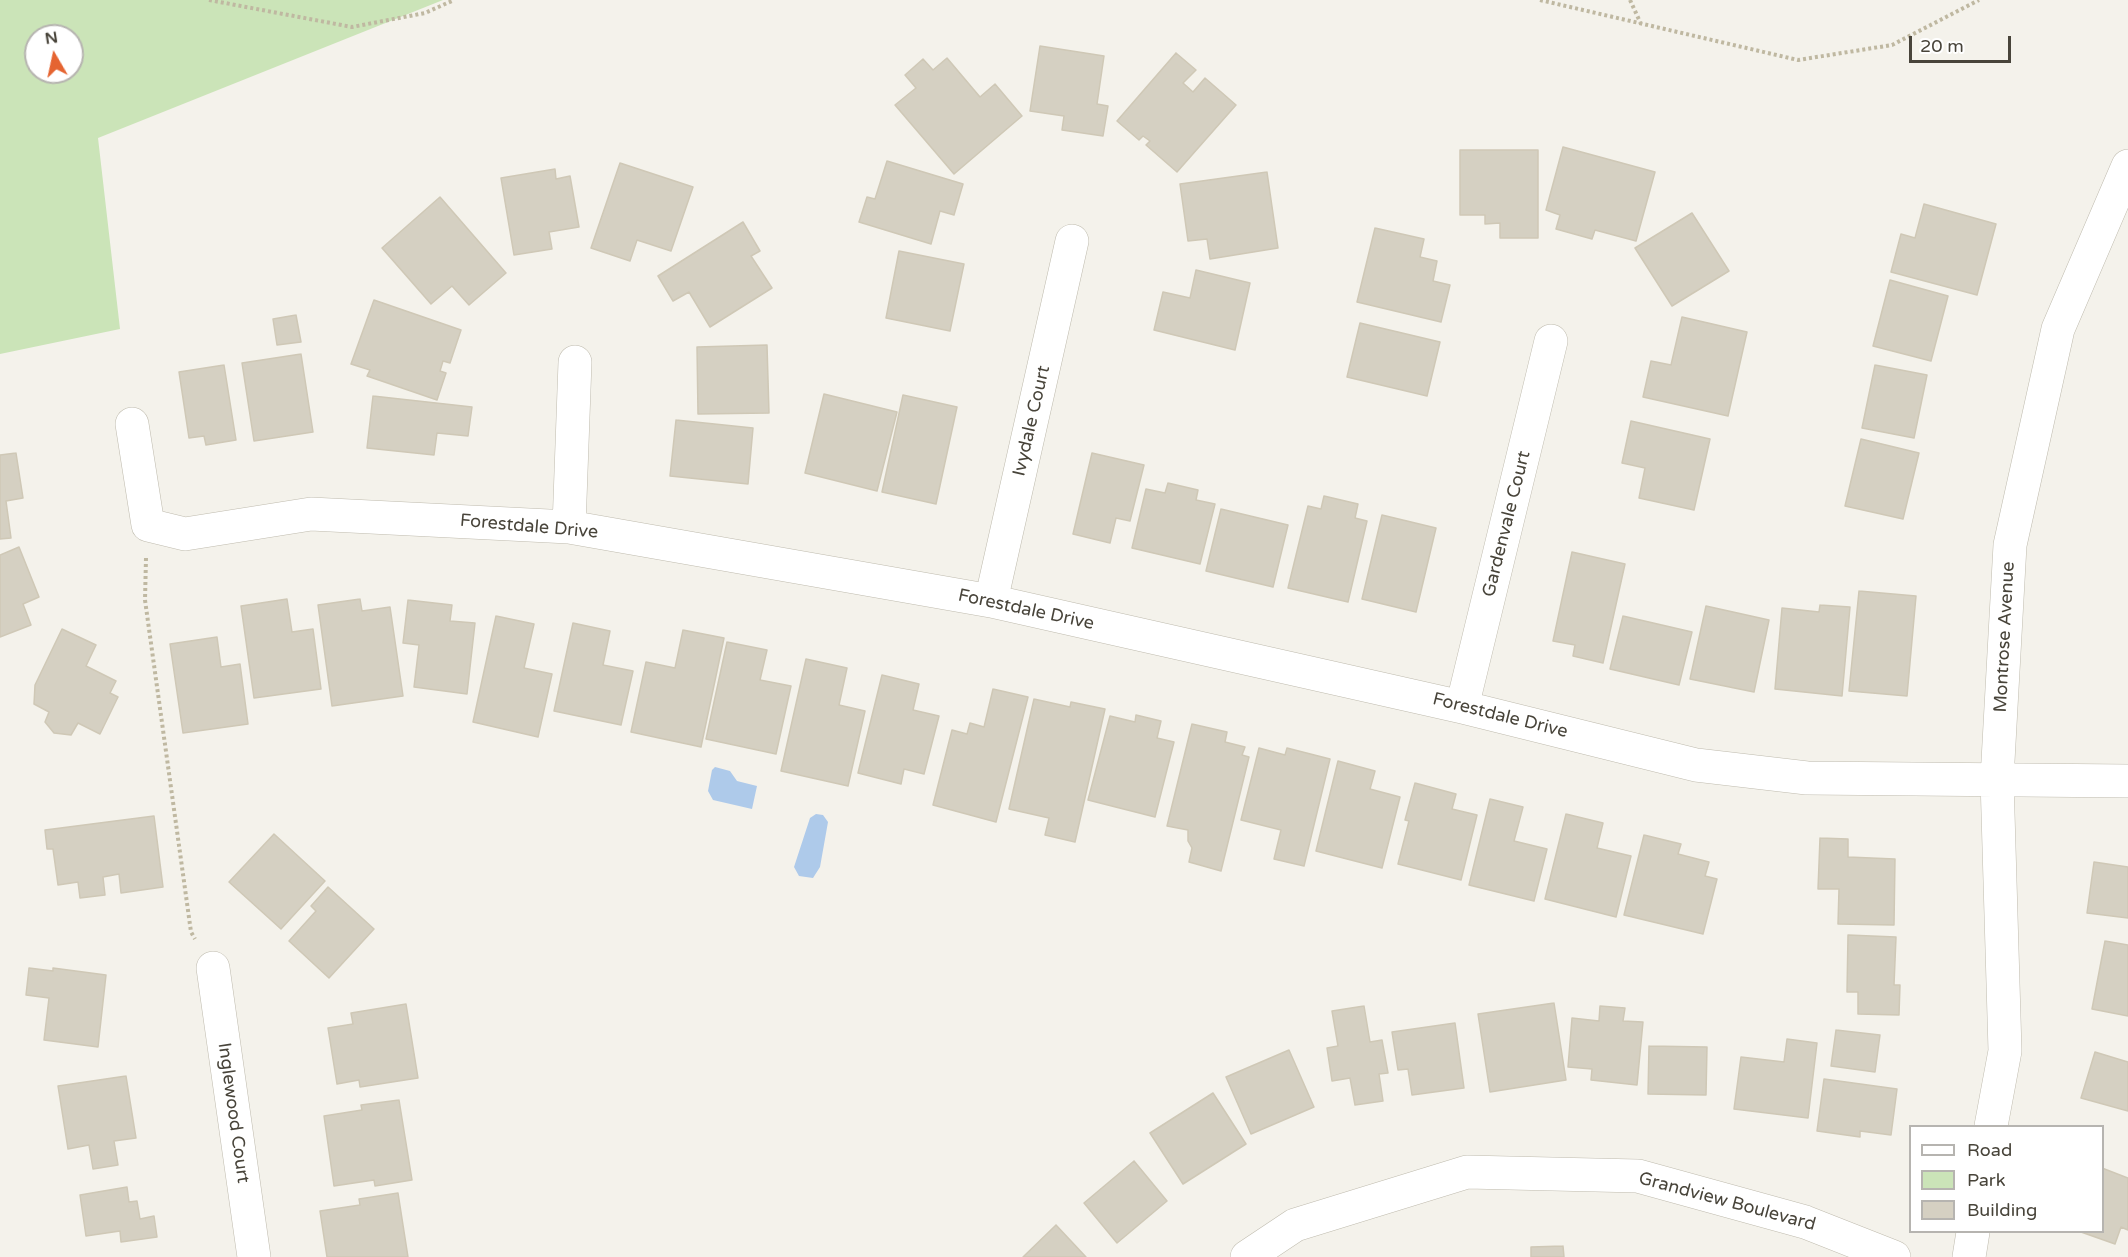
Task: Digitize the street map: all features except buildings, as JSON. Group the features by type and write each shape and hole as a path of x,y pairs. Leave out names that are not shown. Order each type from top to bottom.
{"street":[{"name":"Montrose Avenue","path":"1991,1125 2005,1051 1997,779 2010,546 2058,329 2128,166"},
{"name":"Ivydale Court","path":"991,602 1072,241"},
{"name":"Gardenvale Court","path":"1462,707 1551,341"},
{"path":"569,527 575,362"},
{"path":"132,424 148,525"},
{"name":"Forestdale Drive","path":"148,525 185,534 311,514 569,527 991,602 1462,707 1696,765 1807,778 2128,781"},
{"name":"Inglewood Court","path":"213,968 254,1257"},
{"name":"Grandview Boulevard","path":"1247,1257 1295,1225 1467,1172 1638,1176 1805,1222 1894,1257"},
{"path":"1969,1257 1973,1233"}],"path":[{"path":"209,0 352,27 425,13 454,0"},
{"path":"1539,0 1798,60 1892,45 1979,0"},
{"path":"1630,0 1641,24"},
{"path":"148,525 145,600 191,932 213,968"}],"green space":[{"path":"0,0 443,0 98,138 120,329 0,354"}],"water":[{"path":"715,767 730,771 737,781 757,786 752,809 713,800 708,791 712,770"},
{"path":"816,814 823,815 828,822 820,867 813,878 799,876 794,867 810,818"}]}
